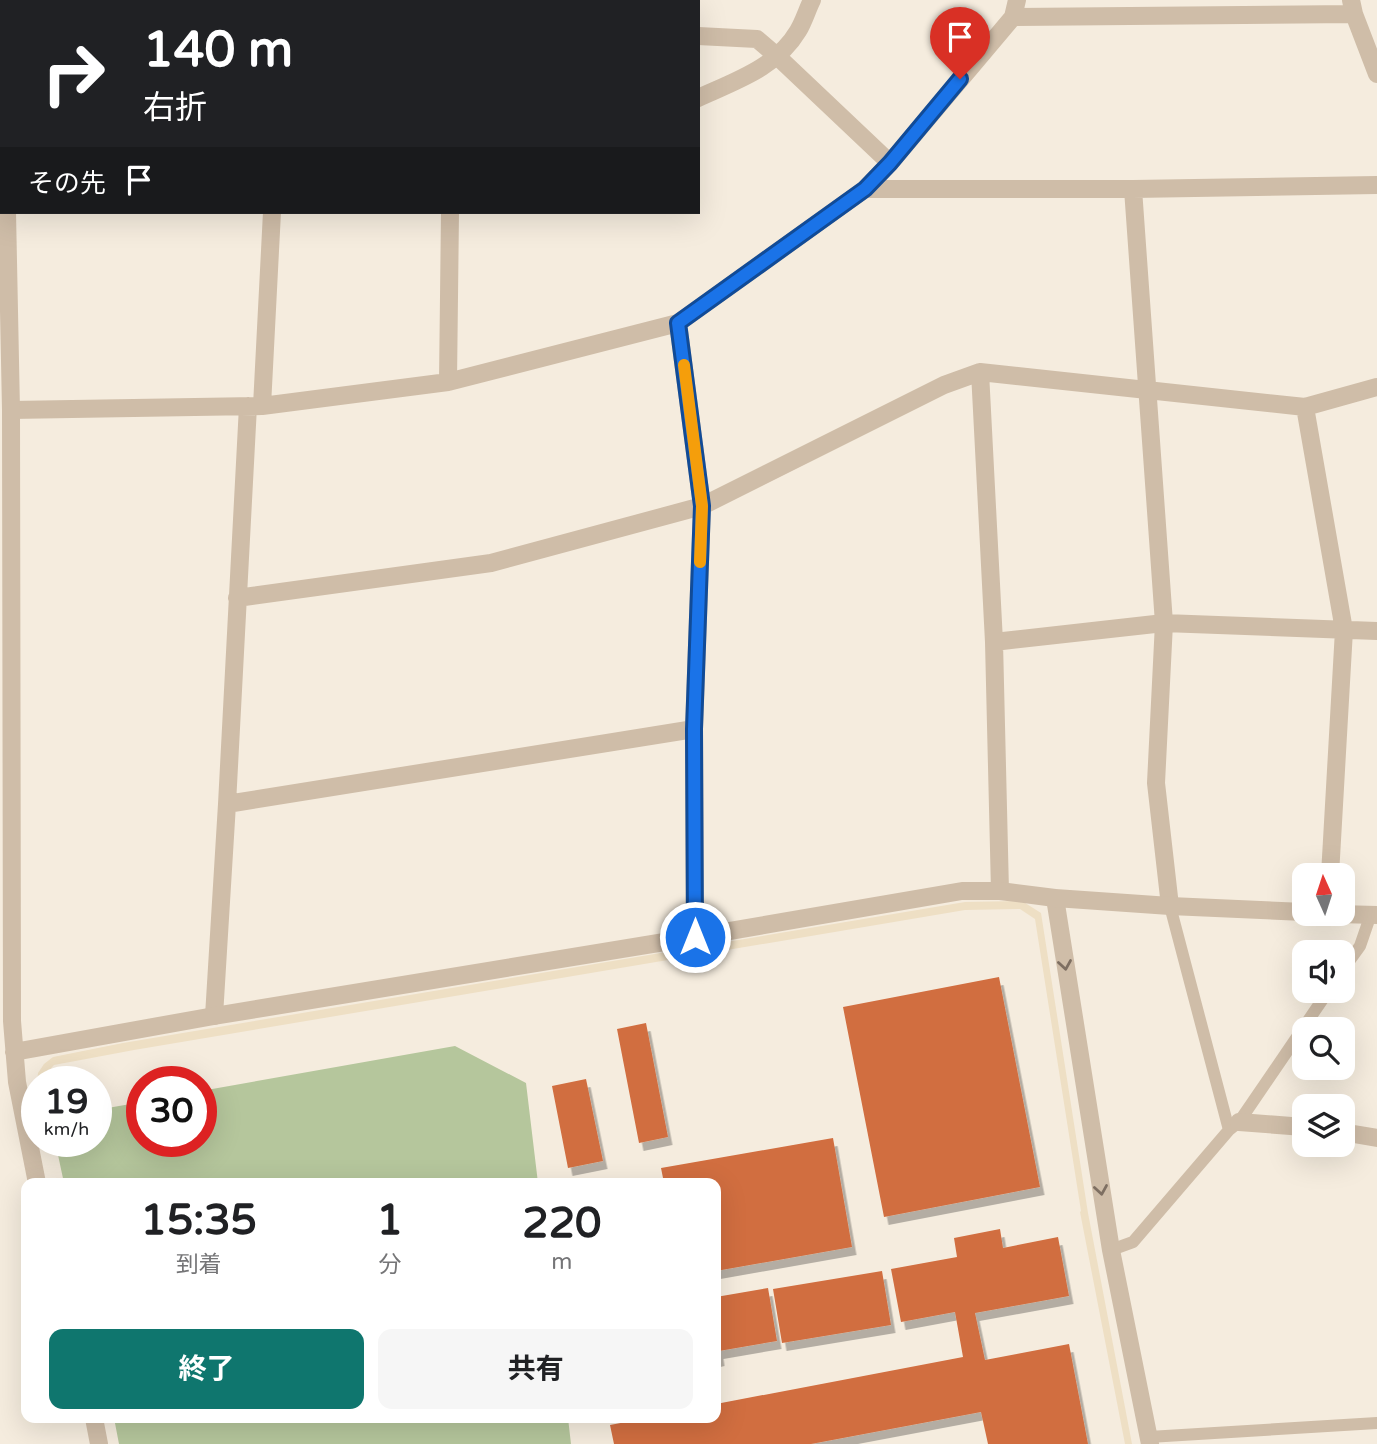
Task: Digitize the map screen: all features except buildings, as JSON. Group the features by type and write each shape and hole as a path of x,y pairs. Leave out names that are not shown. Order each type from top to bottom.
{"street":[{"path":"700,97 755,72 778,57 798,31 812,0"},
{"path":"11,410 255,406 448,382 678,323 865,189 890,163 1015,8 1352,7 1377,74"},
{"path":"700,36 757,39 890,163"},
{"path":"865,189 1377,185"},
{"path":"1133,189 1164,623 1156,783 1170,906"},
{"path":"7,214 4,256 11,410 6,487 12,1021 17,1082 36,1178"},
{"path":"214,1016 237,598 272,214"},
{"path":"448,382 450,214"},
{"path":"678,323 702,506 694,729 695,937"},
{"path":"980,372 994,642 1000,891"},
{"path":"237,598 491,563 702,506 944,385 980,372 1305,407 1377,387"},
{"path":"1305,407 1344,630 1331,863"},
{"path":"994,642 1164,623 1377,631"},
{"path":"227,804 694,729"},
{"path":"14,1052 962,891 1000,891 1055,898 1292,911"},
{"path":"1055,898 1111,1250 1149,1440"},
{"path":"1355,914 1374,915"},
{"path":"1234,1126 1292,1127"},
{"path":"1355,1134 1377,1138"},
{"path":"95,1423 99,1444"}],"lane":[{"path":"1170,906 1234,1126"},
{"path":"1355,953 1374,915"},
{"path":"1111,1250 1133,1242 1234,1126 1320,1003"},
{"path":"1149,1440 1377,1423"}],"green space":[{"path":"455,1046 526,1083 537,1178 63,1178 58,1157 112,1157 112,1107 126,1105 126,1157 217,1157 217,1088"},
{"path":"115,1423 569,1423 571,1444 119,1444"}],"shaded area":[{"path":"1022,901 1041,913 1088,1213 1132,1444 1125,1444 1080,1212 1035,919 1020,909 965,910 43,1066 53,1057 123,1043 965,902"}],"slow traffic":[{"path":"684,365 702,506 700,562"}],"route":[{"path":"695,937 694,729 702,506 678,323 865,189 960,79"}]}
